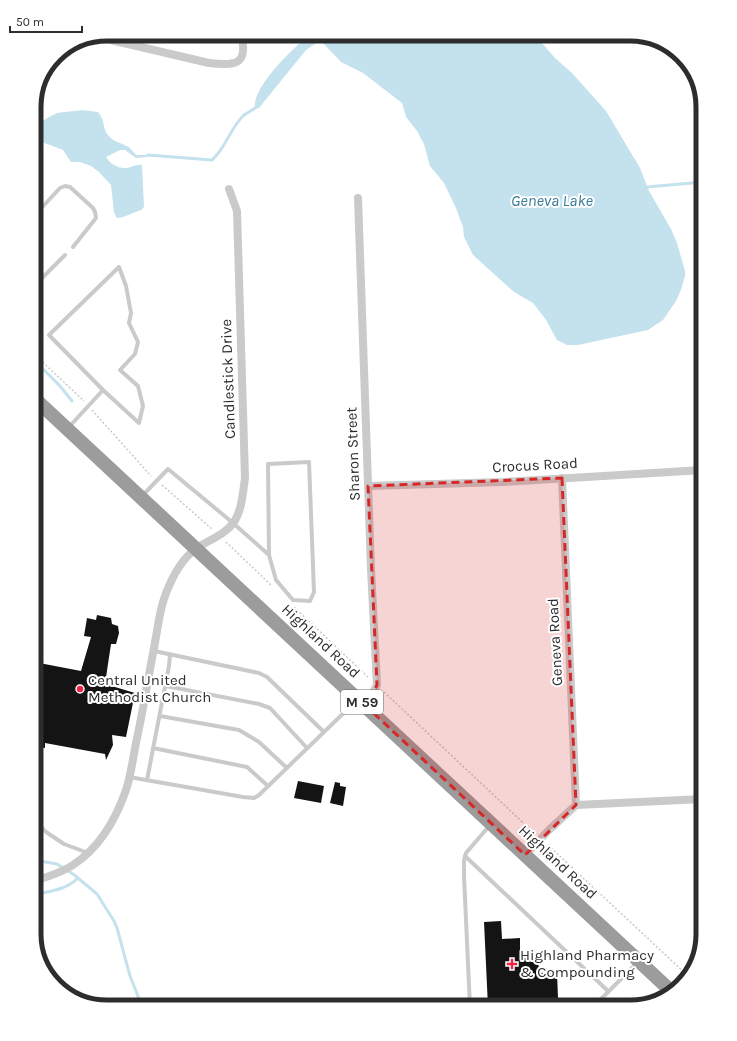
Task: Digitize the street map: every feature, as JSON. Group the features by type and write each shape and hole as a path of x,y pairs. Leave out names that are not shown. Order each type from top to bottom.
{"highway":[{"name":"Highland Road","path":"41,404 668,988"}],"street":[{"path":"115,41 209,63 225,65 235,63 240,60 244,50 242,41"},
{"name":"Candlestick Drive","path":"229,189 237,211 245,478 242,498 234,523"},
{"name":"Sharon Street","path":"358,198 368,486 377,685"},
{"name":"Crocus Road","path":"368,486 502,482 696,470"},
{"name":"Geneva Road","path":"562,478 576,805"},
{"path":"41,879 57,874 73,866 88,853 103,836 115,817 129,777 142,717 160,617 168,588 177,569 196,548 218,536 234,523"},
{"path":"362,702 377,685"},
{"path":"525,855 576,805 696,799"}],"lane":[{"path":"41,208 60,188 65,186 70,187 93,208 96,218 73,247"},
{"path":"41,279 65,255"},
{"path":"119,267 126,286 131,313 129,324 138,342 135,354 120,370 138,386 143,406 139,423 103,390 49,335 119,267"},
{"path":"68,429 103,390"},
{"path":"141,497 168,469 234,523 269,555 276,580 293,600 310,601 314,592 308,462 268,464 269,555"},
{"path":"153,651 259,673 267,677 324,732"},
{"path":"147,780 166,686 170,655"},
{"path":"166,686 259,704 270,708 307,748"},
{"path":"129,777 243,798 254,798 259,795 324,732 362,702"},
{"path":"160,716 239,730 259,742 287,768"},
{"path":"153,748 247,767 268,786"},
{"path":"470,1000 464,856 469,848 492,823"},
{"path":"41,827 46,832 64,844 88,853"},
{"path":"464,856 608,991"},
{"path":"600,1000 639,961"}],"path":[{"path":"41,361 89,406 149,474 275,589"},
{"path":"292,605 684,972"}],"highlighted area":[{"path":"562,478 576,805 525,855 366,706 377,685 368,486"}],"water":[{"name":"Geneva Lake","path":"303,41 540,41 555,58 572,73 606,111 640,168 649,191 671,229 677,243 685,276 676,301 663,320 648,330 578,345 567,345 557,340 546,320 533,303 514,292 473,255 464,237 463,227 456,208 444,183 430,166 424,144 417,131 406,117 402,103 363,73 341,62 322,42 316,43 306,50 259,108 255,109 256,100 266,79"},
{"path":"82,110 98,112 106,132 112,139 131,149 136,155 148,155 147,157 136,158 125,150 120,150 106,157 120,168 142,165 144,207 141,210 123,217 116,217 114,212 111,185 99,172 91,166 80,162 71,162 63,150 41,142 41,121 57,113"}],"building":[{"name":"Central United Methodist Church","path":"97,615 111,618 112,624 118,626 119,633 116,644 111,644 105,684 135,693 126,737 112,735 113,745 106,760 105,754 45,743 45,748 41,747 41,663 81,671 91,637 84,636 87,618 96,620"},
{"path":"298,781 324,786 321,803 294,798"},
{"path":"335,782 340,783 340,786 346,787 343,806 330,803"},
{"name":"Highland Pharmacy & Compounding","path":"501,921 502,939 520,938 520,956 538,955 539,973 557,972 558,998 540,1000 488,1000 484,922"}],"waterway":[{"path":"148,155 212,160 221,150 239,120 255,108"},
{"path":"647,187 696,183"},
{"path":"41,367 60,386 72,401"},
{"path":"41,861 57,864 73,874 97,894 117,928 130,976 139,1000"},
{"path":"41,893 63,888 78,878"}],"place":[{"name":"Central United Methodist Church","path":"80,689"},
{"name":"Highland Pharmacy & Compounding","path":"512,964"}]}
